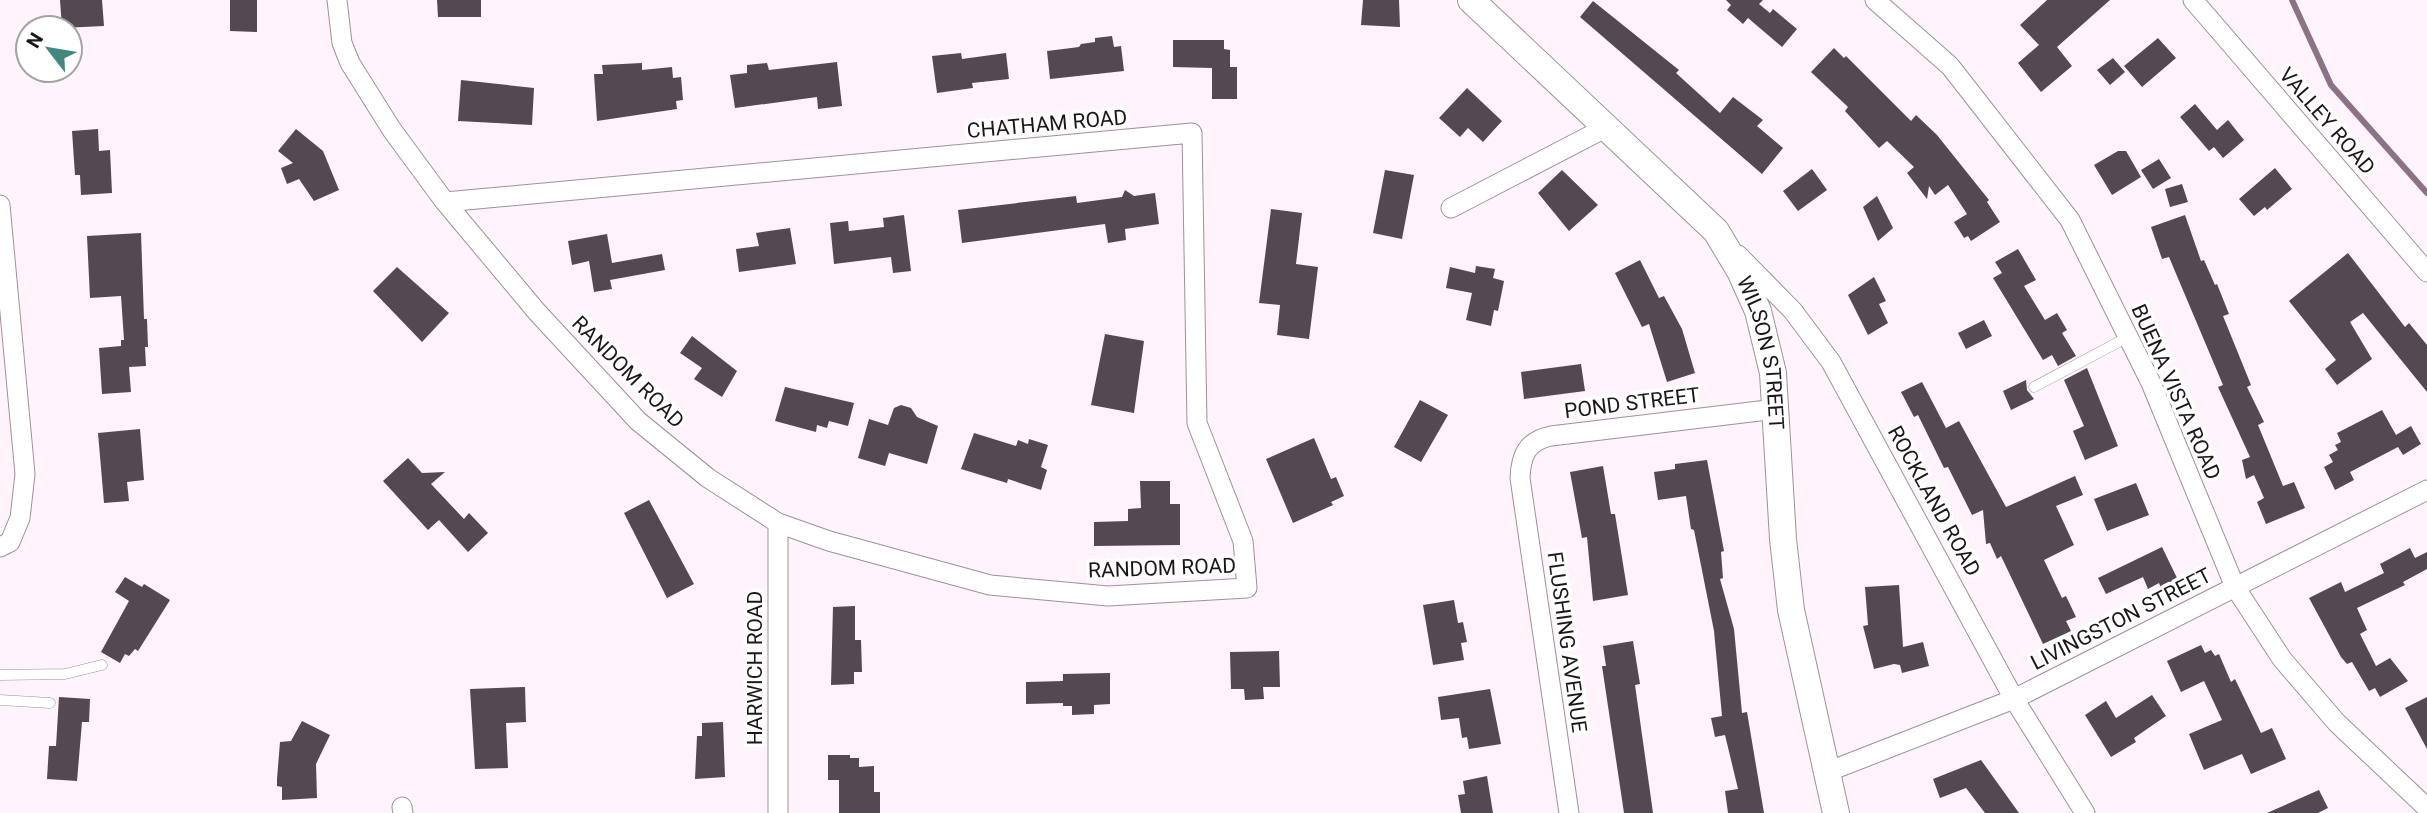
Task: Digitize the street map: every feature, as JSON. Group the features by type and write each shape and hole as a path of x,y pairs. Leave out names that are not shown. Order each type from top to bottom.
{"main road":[{"name":"WILSON STREET","path":"1471,0 1716,231 1740,271 1758,311 1773,373 1783,538 1791,610 1836,813"}],"street":[{"name":"RANDOM ROAD","path":"337,0 342,43 350,63 392,130 445,202 537,312 638,421 708,478 778,523 829,541 990,585 1108,596 1247,588"},
{"name":"BUENA VISTA ROAD","path":"1875,0 1950,66 2070,220 2151,383 2235,587 2282,659 2337,723 2427,808"},
{"name":"VALLEY ROAD","path":"2193,0 2427,272"},
{"path":"1451,208 1605,128"},
{"name":"CHATHAM ROAD","path":"445,202 1192,133 1197,423 1242,541 1247,588"},
{"path":"0,205 25,474 20,518 10,542 0,547"},
{"name":"ROCKLAND ROAD","path":"1716,231 1793,311 1831,362 2014,698 2085,813"},
{"name":"POND STREET","path":"1520,478 1527,447 1542,438 1776,410"},
{"name":"FLUSHING AVENUE","path":"1520,478 1569,813"},
{"name":"LIVINGSTON STREET","path":"1827,772 2014,698 2427,490"},
{"name":"HARWICH ROAD","path":"778,523 778,813"}],"lane":[{"path":"2034,387 2128,337"},
{"path":"0,675 65,674 102,665"},
{"path":"0,700 50,703"}],"building":[{"path":"60,0 102,0 104,26 84,27 84,14 61,14"},
{"path":"230,0 257,0 257,32 230,31"},
{"path":"437,0 481,0 481,17 438,17"},
{"path":"1363,0 1399,0 1400,27 1361,25"},
{"path":"1726,0 1763,0 1759,4 1770,13 1773,9 1797,29 1782,47 1748,18 1743,24 1727,10 1731,5"},
{"path":"2047,0 2110,0 2057,47 2072,66 2041,92 2018,63 2039,45 2020,25"},
{"path":"1593,1 1679,70 1676,73 1720,113 1733,97 1763,120 1757,126 1783,148 1762,174 1580,17"},
{"path":"1112,36 1114,47 1121,46 1124,71 1050,79 1047,51 1079,47 1081,44 1095,42 1095,38"},
{"path":"2158,38 2176,58 2142,87 2124,66"},
{"path":"1173,40 1224,40 1224,49 1230,50 1230,67 1237,67 1237,99 1212,99 1212,68 1173,67"},
{"path":"1834,48 1844,58 1846,56 1911,121 1916,115 1937,135 1989,200 1987,202 2000,222 1971,241 1968,236 1964,238 1954,222 1967,214 1948,185 1935,195 1929,186 1927,199 1907,173 1914,167 1887,141 1879,148 1845,111 1848,107 1811,72"},
{"path":"961,53 962,59 1006,53 1009,79 972,83 973,88 937,93 932,56"},
{"path":"2113,58 2125,72 2110,85 2097,70"},
{"path":"837,62 842,106 818,109 817,97 735,108 730,75 747,73 747,65 767,63 769,70"},
{"path":"642,63 642,70 672,67 673,78 681,77 683,100 676,101 677,109 597,121 594,74 603,74 602,65"},
{"path":"461,80 534,88 532,125 458,121"},
{"path":"1467,88 1502,121 1483,142 1468,128 1460,137 1439,118"},
{"path":"2195,104 2217,130 2228,120 2244,140 2223,158 2214,147 2209,151 2180,117"},
{"path":"98,129 99,151 110,150 112,193 81,195 80,175 75,175 72,131"},
{"path":"296,129 323,151 339,190 314,201 299,179 287,184 281,168 293,163 278,151"},
{"path":"2118,151 2126,151 2141,177 2112,195 2094,165"},
{"path":"2159,159 2171,178 2153,189 2141,170"},
{"path":"2275,168 2292,189 2267,210 2265,207 2254,216 2239,199"},
{"path":"1812,169 1827,190 1798,211 1783,191"},
{"path":"1385,170 1414,175 1402,239 1373,233"},
{"path":"1562,170 1598,205 1569,231 1538,193"},
{"path":"2182,184 2188,202 2170,207 2165,189"},
{"path":"1125,190 1134,196 1155,193 1159,224 1125,229 1126,240 1108,243 1105,224 962,243 958,210 1076,196 1077,203 1122,197"},
{"path":"1877,196 1893,228 1878,241 1863,207"},
{"path":"1271,209 1302,213 1296,264 1318,267 1309,339 1277,335 1280,305 1259,303"},
{"path":"904,215 911,271 893,273 891,257 834,264 830,223 848,221 849,231 884,227 883,218"},
{"path":"2185,215 2201,261 2204,260 2215,285 2217,284 2229,314 2223,316 2251,385 2247,387 2264,422 2258,425 2283,486 2294,482 2305,508 2266,524 2257,502 2264,498 2254,475 2246,479 2242,460 2250,457 2218,387 2223,385 2169,257 2162,259 2151,227"},
{"path":"790,228 796,264 739,272 736,249 759,246 756,233"},
{"path":"141,233 144,319 147,319 146,366 129,367 131,392 102,394 99,348 121,346 121,340 124,340 121,296 90,298 87,236"},
{"path":"607,234 612,263 662,254 665,270 610,280 612,289 594,292 589,261 572,265 568,241"},
{"path":"2018,249 2036,280 2024,286 2045,320 2057,313 2067,330 2062,333 2076,356 2058,366 2052,355 2043,360 1993,278 2002,273 1995,262"},
{"path":"2348,253 2405,327 2409,323 2427,345 2427,392 2363,313 2350,322 2372,359 2337,385 2325,369 2336,360 2289,301"},
{"path":"1640,260 1659,298 1664,296 1682,329 1695,373 1667,382 1649,324 1642,327 1615,273"},
{"path":"1476,266 1495,269 1493,278 1504,281 1498,311 1494,310 1491,326 1466,320 1472,293 1446,288 1450,267 1475,273"},
{"path":"397,267 449,313 422,342 373,291"},
{"path":"1874,277 1886,301 1879,304 1888,323 1868,335 1848,295"},
{"path":"1984,320 1992,336 1966,349 1958,333"},
{"path":"1105,334 1144,341 1134,413 1091,405"},
{"path":"692,336 737,371 722,397 694,379 702,368 680,353"},
{"path":"1581,364 1585,391 1524,399 1521,372"},
{"path":"2087,368 2118,446 2085,460 2073,431 2084,426 2064,380"},
{"path":"2026,380 2027,390 2034,399 2011,410 2003,391"},
{"path":"1922,382 1946,428 1959,421 2006,507 2075,476 2083,495 2056,506 2074,545 2044,560 2062,598 2066,596 2076,617 2066,621 2071,631 2043,644 2001,556 1997,559 1990,543 1986,544 1983,510 1972,515 1948,467 1944,468 1918,415 1914,417 1901,392"},
{"path":"785,387 854,403 848,426 829,421 827,428 817,425 816,432 775,421"},
{"path":"1420,400 1448,415 1421,462 1394,447"},
{"path":"901,405 911,408 917,417 938,426 927,464 889,453 885,466 858,458 869,419 888,425 894,408"},
{"path":"2382,410 2396,435 2411,426 2421,444 2403,455 2398,447 2350,472 2354,480 2335,490 2324,467 2333,462 2329,455 2338,450 2335,445 2341,442 2337,433"},
{"path":"140,429 144,480 127,482 129,501 104,503 98,433"},
{"path":"974,433 1016,446 1018,440 1028,444 1029,439 1048,445 1041,467 1047,470 1041,490 1008,479 1007,483 961,469"},
{"path":"1314,438 1331,479 1336,477 1344,496 1331,502 1333,505 1293,523 1266,459"},
{"path":"408,458 422,473 445,472 431,484 464,519 469,513 488,533 468,552 439,520 428,530 383,481"},
{"path":"1707,460 1724,551 1721,552 1723,578 1720,579 1734,629 1742,713 1747,712 1764,813 1728,813 1725,791 1738,789 1725,735 1715,737 1711,718 1722,716 1714,631 1694,530 1691,529 1686,496 1658,500 1654,472 1675,469 1675,464"},
{"path":"1603,466 1611,514 1615,514 1628,595 1593,601 1587,537 1582,538 1570,472"},
{"path":"1140,481 1170,481 1170,504 1180,504 1180,545 1094,546 1094,522 1128,521 1128,509 1141,508"},
{"path":"2136,483 2149,515 2107,531 2094,499"},
{"path":"649,500 694,584 667,598 624,513"},
{"path":"2162,547 2178,580 2161,588 2159,583 2148,589 2143,577 2106,594 2098,578"},
{"path":"2410,548 2415,558 2427,552 2427,569 2403,582 2405,585 2357,608 2367,630 2360,634 2376,666 2390,658 2408,681 2380,697 2375,688 2369,691 2352,662 2347,664 2341,657 2309,598 2341,582 2345,592 2384,573 2380,564"},
{"path":"125,577 142,587 144,584 170,600 138,651 135,649 129,656 125,654 120,663 101,652 129,601 115,592"},
{"path":"1899,585 1903,647 1923,642 1929,666 1902,673 1900,665 1894,664 1874,669 1863,626 1868,625 1865,587"},
{"path":"1454,600 1458,623 1463,622 1467,642 1461,643 1464,660 1433,665 1423,605"},
{"path":"855,606 855,640 861,640 862,672 854,672 854,684 831,685 833,607"},
{"path":"1633,641 1640,684 1635,685 1653,813 1624,813 1602,666 1606,666 1603,646"},
{"path":"2201,645 2205,653 2211,650 2215,656 2219,654 2231,682 2235,679 2261,733 2272,728 2286,759 2251,774 2242,754 2204,770 2189,734 2222,720 2204,681 2181,692 2167,661"},
{"path":"1279,651 1280,687 1263,687 1264,699 1245,700 1244,689 1231,689 1230,652"},
{"path":"1110,673 1110,704 1094,705 1094,714 1072,715 1072,706 1063,706 1063,703 1026,704 1026,682 1063,681 1063,674"},
{"path":"525,687 526,722 506,723 508,768 475,769 470,689"},
{"path":"1490,689 1501,744 1469,749 1467,737 1462,738 1459,718 1441,720 1438,697"},
{"path":"2152,695 2166,716 2134,738 2136,742 2111,757 2085,715 2106,701 2116,718"},
{"path":"59,697 90,699 89,722 82,722 77,781 47,779 49,746 56,746"},
{"path":"2427,697 2427,749 2405,708"},
{"path":"302,721 330,735 316,764 317,798 282,800 282,787 277,786 280,742 291,741"},
{"path":"723,722 725,777 695,779 697,736 702,736 702,723"},
{"path":"828,755 850,755 850,758 859,758 859,767 874,766 874,792 880,792 880,813 839,813 839,780 828,780"},
{"path":"1981,760 2019,813 1985,813 1966,788 1940,798 1933,779"},
{"path":"1487,776 1493,813 1461,813 1458,795 1465,794 1463,781"},
{"path":"2319,790 2328,808 2318,813 2267,813"}],"waterway":[{"path":"2292,0 2331,85 2427,193"}]}
